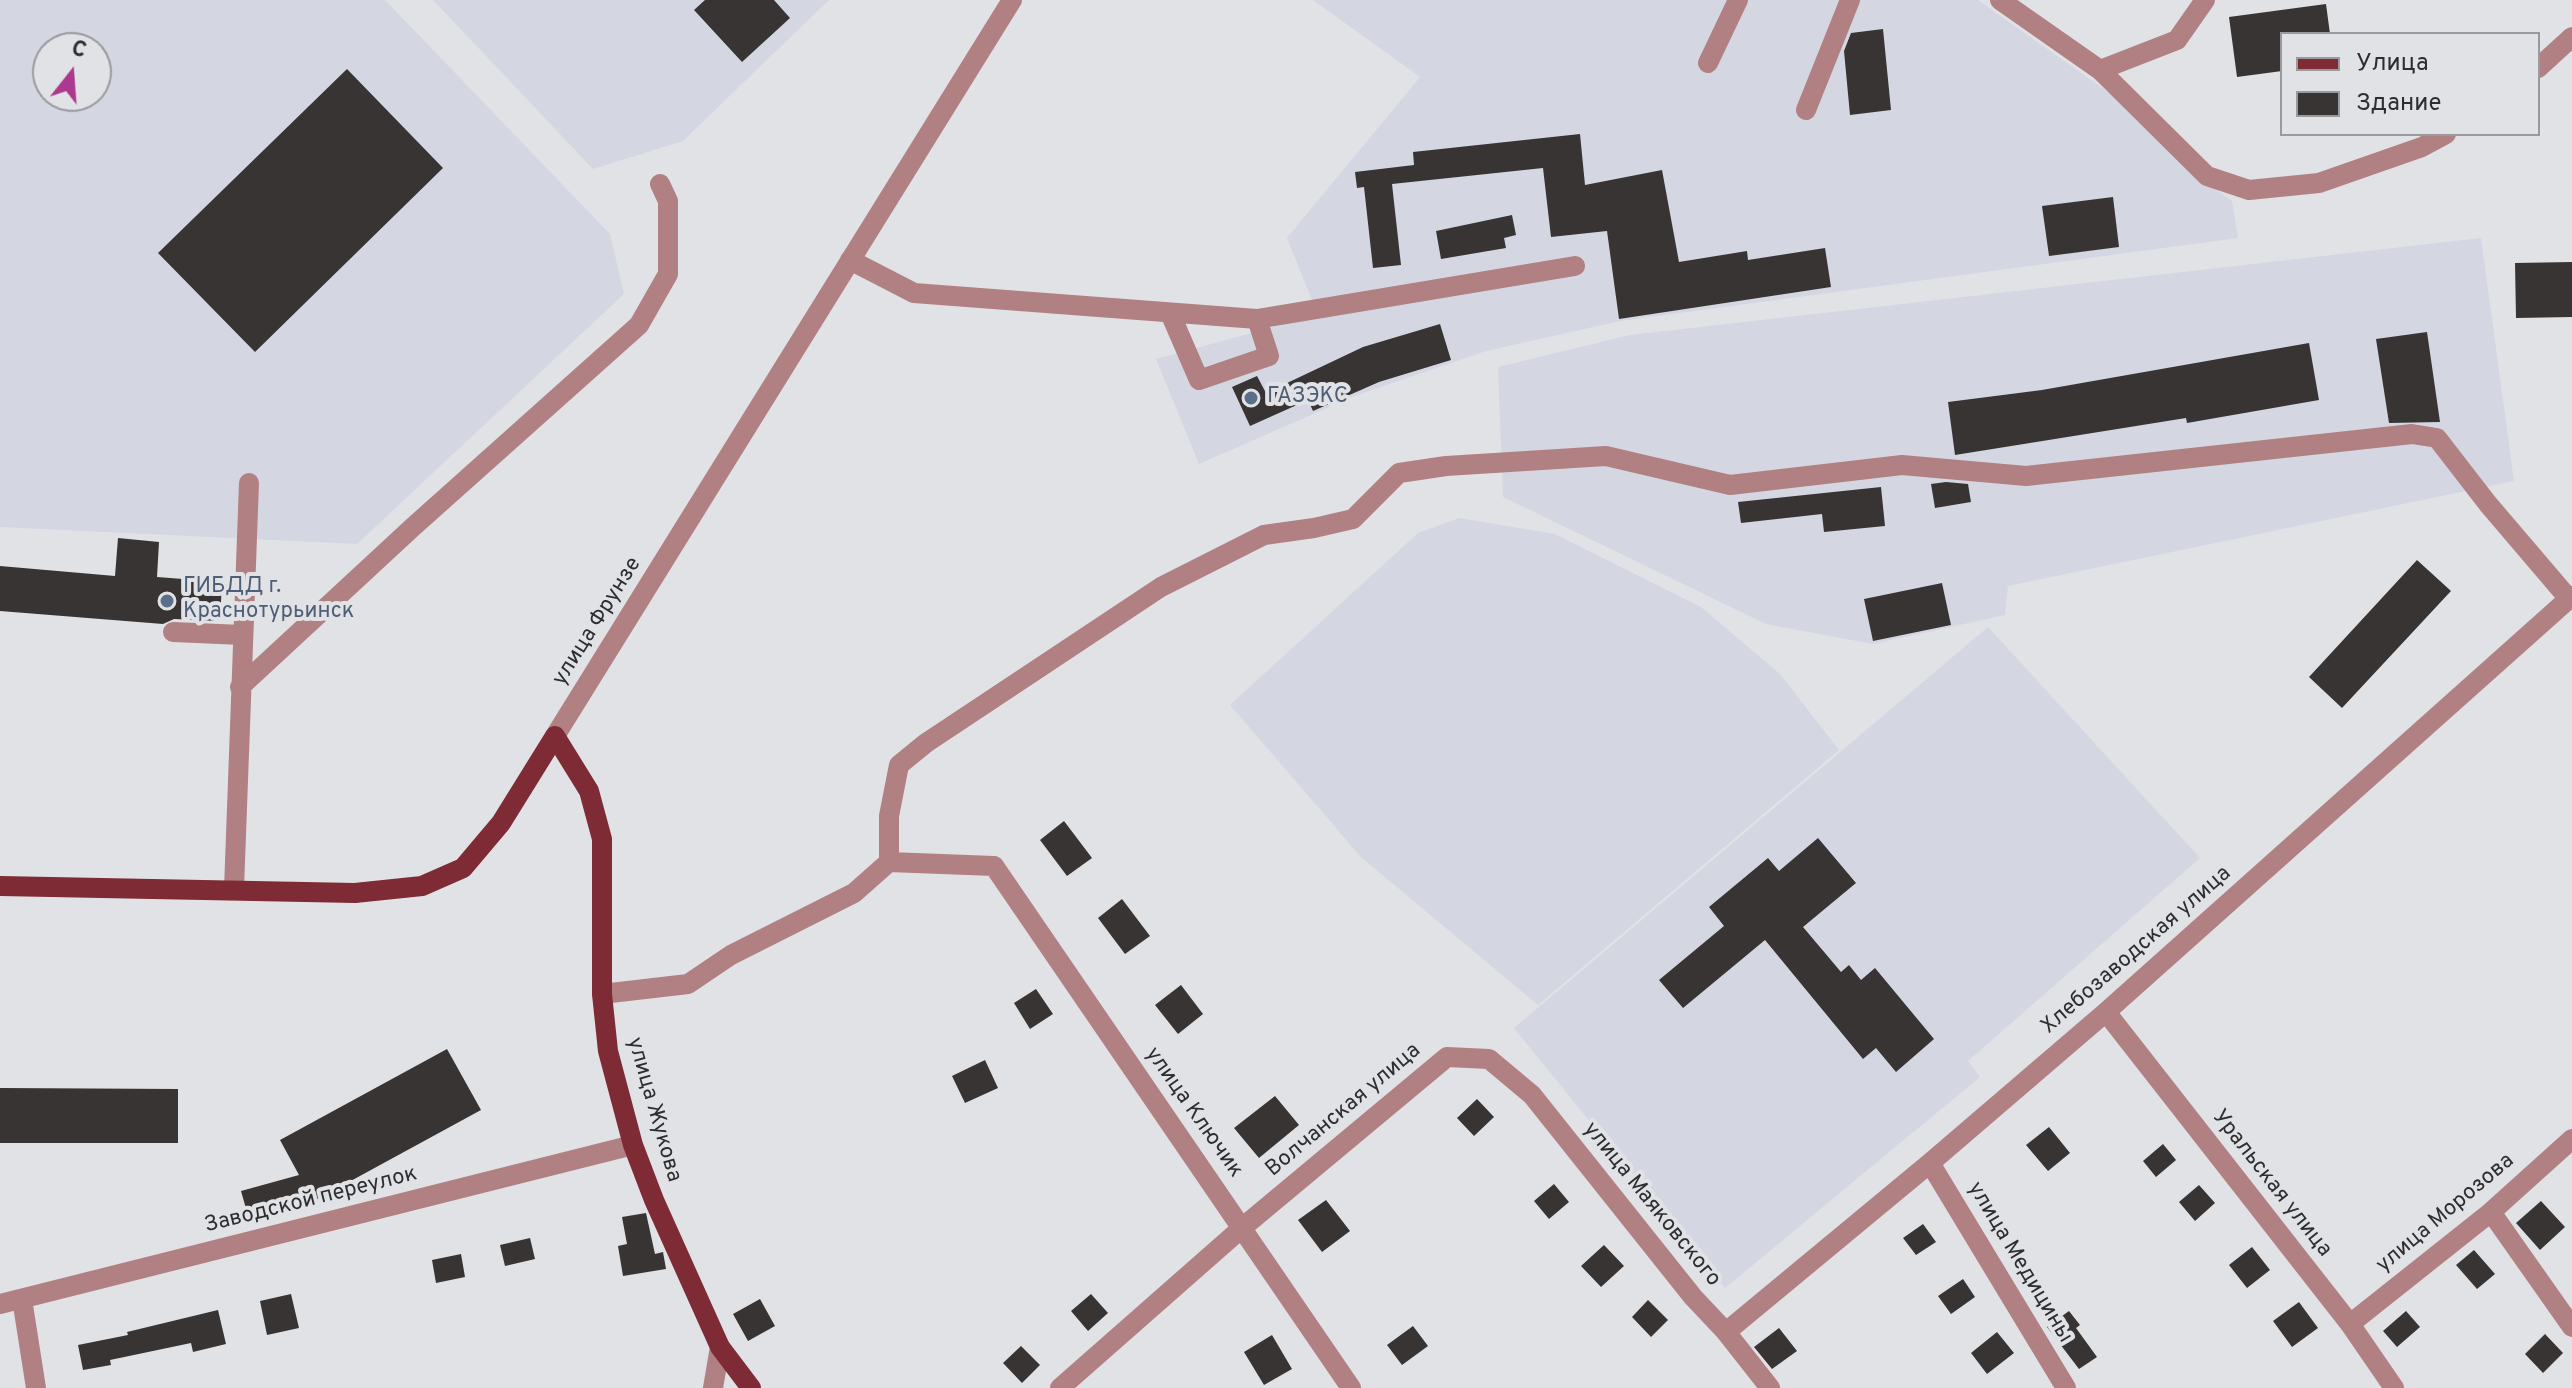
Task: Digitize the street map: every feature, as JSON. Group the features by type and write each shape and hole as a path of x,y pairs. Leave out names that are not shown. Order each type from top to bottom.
{"main road":[{"name":"улица Фрунзе","path":"0,886 355,893 422,886 463,868 501,823 555,736"},
{"name":"улица Жукова","path":"555,736 589,791 602,839 602,994 608,1051 633,1145 654,1200 720,1347 751,1388"}],"street":[{"name":"улица Фрунзе","path":"555,736 1012,0"},
{"path":"1708,63 1738,0"},
{"path":"1806,110 1850,0"},
{"path":"2000,0 2100,70 2207,176 2249,190 2319,183 2422,147 2442,136"},
{"path":"2100,70 2177,40 2205,0"},
{"path":"2540,66 2572,37"},
{"path":"240,687 639,325 668,274 668,201 660,184"},
{"path":"850,260 914,293 1257,319 1575,266"},
{"path":"1170,313 1199,380 1269,356 1257,319"},
{"path":"602,994 688,984 731,955 854,893 889,862 889,816 899,765 926,743 1161,587 1264,535 1353,519 1399,473 1446,466 1606,456 1730,485 1902,465 2026,476 2412,434 2437,438 2488,504 2571,598"},
{"path":"234,889 249,483"},
{"name":"Хлебозаводская улица","path":"1726,1332 2106,1012 2571,598"},
{"path":"173,632 242,635"},
{"name":"улица Ключик","path":"889,862 994,866 1351,1388"},
{"name":"Уральская улица","path":"2106,1012 2350,1324 2394,1388"},
{"name":"Волчанская улица","path":"1060,1388 1243,1227 1447,1057 1489,1059"},
{"name":"улица Маяковского","path":"1489,1059 1532,1095 1770,1388"},
{"name":"улица Морозова","path":"2350,1324 2491,1212 2572,1139"},
{"name":"Заводской переулок","path":"0,1304 633,1145"},
{"name":"улица Медицины","path":"1930,1163 2066,1388"},
{"path":"2491,1212 2572,1327"},
{"path":"22,1299 36,1388"},
{"path":"713,1388 720,1347"}],"shaded area":[{"path":"0,0 385,0 610,234 624,294 357,544 0,527"},
{"path":"433,0 829,0 683,141 593,169"},
{"path":"1313,0 1978,0 2132,109 2204,181 2232,201 2238,238 1620,321 1486,351 1352,397 1199,464 1156,359 1318,315 1287,238 1420,77"},
{"path":"2481,238 2514,481 2008,586 2005,615 1873,644 1766,624 1503,497 1498,367 1630,335"},
{"path":"1459,518 1555,534 1701,607 1780,674 1839,750 1538,1005 1361,857 1230,705 1418,533"},
{"path":"1988,627 2200,858 1968,1061 1980,1077 1725,1288 1514,1028"}],"building":[{"path":"705,0 774,0 790,18 742,62 694,10"},
{"path":"2326,4 2330,32 2280,32 2280,71 2237,77 2229,17"},
{"path":"1883,29 1891,110 1850,115 1844,51 1851,33"},
{"path":"347,69 443,168 255,352 158,253"},
{"path":"1580,134 1585,185 1662,170 1679,262 1747,251 1748,260 1825,248 1831,287 1619,319 1607,231 1551,237 1543,168 1392,184 1401,265 1373,268 1364,187 1357,188 1355,172 1414,165 1413,152"},
{"path":"2113,197 2119,247 2049,256 2042,206"},
{"path":"1512,215 1516,235 1504,238 1506,248 1441,259 1436,231"},
{"path":"2572,262 2572,317 2516,318 2515,263"},
{"path":"1440,324 1451,360 1379,382 1313,411 1308,400 1250,426 1232,387 1257,376 1266,393 1363,347"},
{"path":"2427,332 2440,422 2389,423 2376,339"},
{"path":"2309,343 2319,400 2187,423 2186,418 1955,455 1948,402 2042,390"},
{"path":"1931,484 1968,484 1971,502 1935,508"},
{"path":"1881,487 1885,526 1824,532 1822,514 1741,523 1738,502"},
{"path":"118,538 159,542 157,577 222,582 220,621 174,619 163,624 0,611 0,566 115,576"},
{"path":"2417,560 2451,591 2342,708 2309,677"},
{"path":"1942,583 1951,625 1873,641 1864,599"},
{"path":"1064,821 1092,858 1067,876 1040,840"},
{"path":"1818,838 1856,883 1803,927 1841,972 1849,965 1861,980 1875,968 1934,1039 1896,1072 1876,1048 1863,1059 1765,940 1683,1008 1659,980 1724,926 1709,907 1768,858 1779,871"},
{"path":"1122,899 1150,936 1125,954 1098,918"},
{"path":"1181,985 1203,1014 1178,1034 1155,1005"},
{"path":"1036,989 1053,1014 1030,1029 1014,1003"},
{"path":"447,1049 481,1110 314,1201 249,1219 241,1191 299,1175 280,1140"},
{"path":"985,1060 998,1088 965,1103 952,1076"},
{"path":"0,1088 178,1089 178,1143 0,1143"},
{"path":"1275,1096 1299,1125 1259,1158 1234,1128"},
{"path":"1477,1099 1494,1117 1474,1136 1457,1118"},
{"path":"2049,1127 2070,1153 2048,1171 2026,1145"},
{"path":"2163,1144 2176,1160 2156,1177 2143,1161"},
{"path":"1554,1184 1569,1202 1549,1219 1534,1201"},
{"path":"2199,1185 2215,1203 2195,1221 2179,1202"},
{"path":"1326,1200 1350,1231 1322,1252 1298,1220"},
{"path":"2541,1201 2565,1227 2540,1250 2516,1223"},
{"path":"646,1213 655,1254 663,1252 666,1269 623,1276 618,1246 627,1244 622,1217"},
{"path":"1923,1224 1936,1242 1916,1255 1903,1238"},
{"path":"530,1238 535,1259 505,1266 500,1245"},
{"path":"1604,1245 1624,1266 1601,1287 1581,1266"},
{"path":"2252,1247 2270,1270 2247,1288 2229,1265"},
{"path":"2474,1250 2495,1274 2477,1289 2456,1265"},
{"path":"461,1254 465,1277 436,1283 432,1260"},
{"path":"1963,1279 1975,1297 1951,1314 1938,1296"},
{"path":"291,1294 299,1328 267,1335 260,1301"},
{"path":"1091,1294 1108,1313 1088,1331 1071,1311"},
{"path":"760,1299 775,1326 748,1341 733,1314"},
{"path":"1648,1300 1668,1320 1651,1337 1632,1317"},
{"path":"2299,1302 2318,1328 2292,1347 2273,1321"},
{"path":"218,1310 226,1344 193,1352 191,1343 110,1360 111,1365 83,1370 78,1345 128,1335 127,1332"},
{"path":"2069,1311 2080,1325 2076,1328 2097,1357 2079,1369 2047,1327"},
{"path":"2406,1311 2420,1327 2397,1347 2383,1331"},
{"path":"1413,1326 1428,1346 1402,1365 1387,1345"},
{"path":"1779,1328 1797,1351 1772,1369 1754,1347"},
{"path":"1997,1332 2014,1353 1987,1374 1971,1353"},
{"path":"2545,1334 2563,1353 2543,1373 2525,1354"},
{"path":"1272,1335 1292,1369 1264,1385 1244,1352"},
{"path":"1021,1346 1040,1365 1022,1383 1003,1363"}],"place":[{"name":"ГАЗЭКС","path":"1251,398"},
{"name":"ГИБДД г. Краснотурьинск","path":"167,601"}]}
